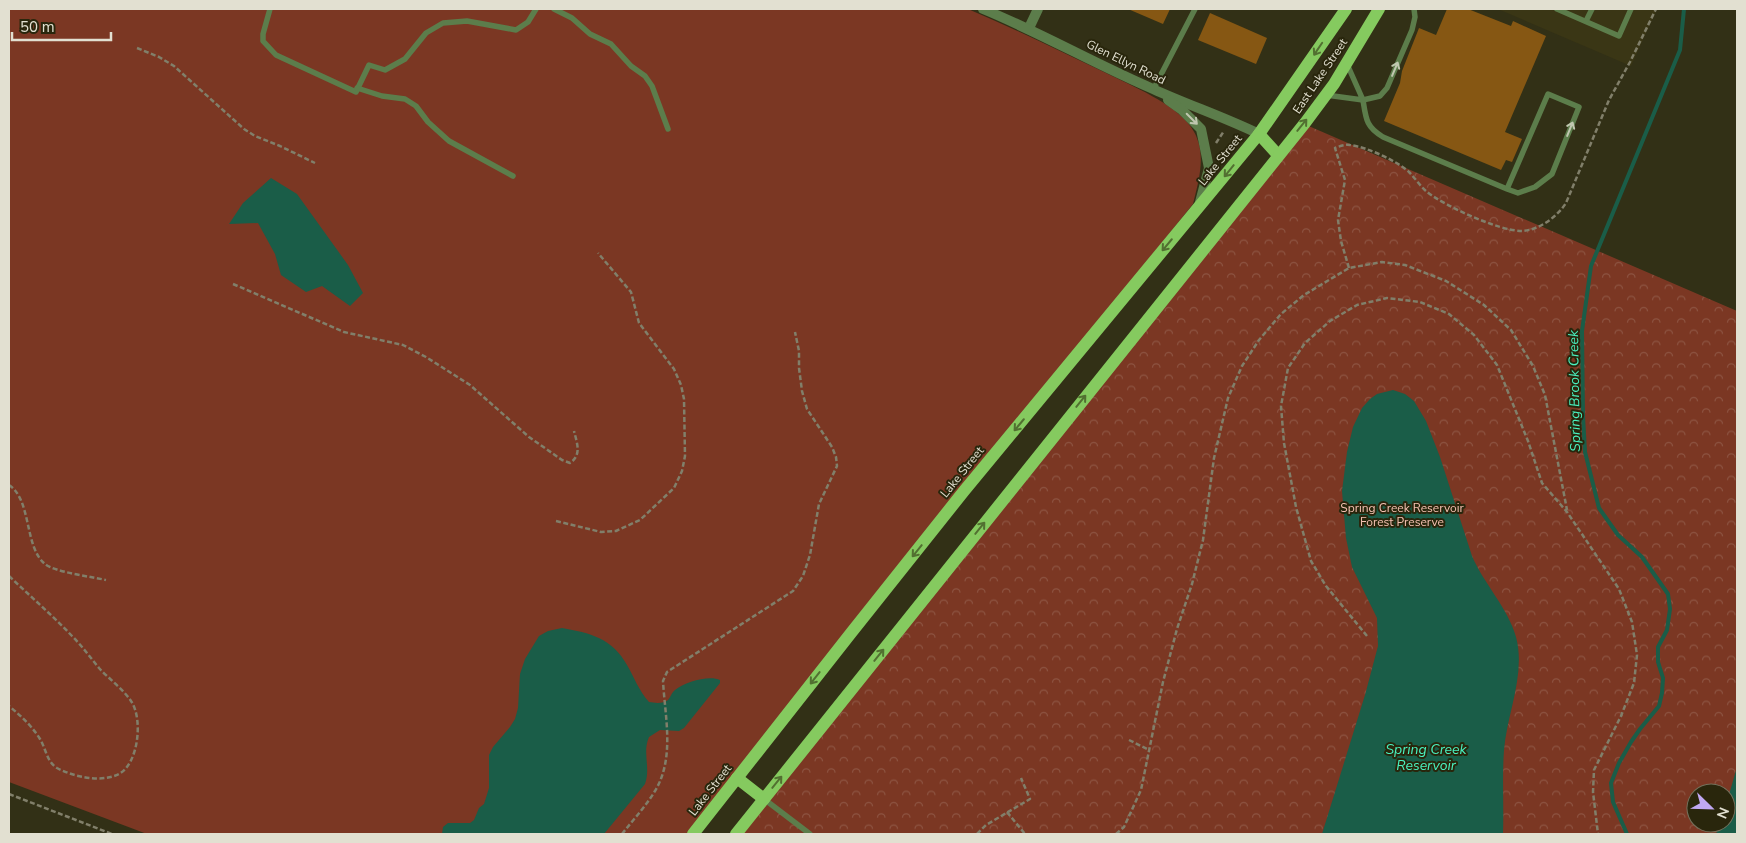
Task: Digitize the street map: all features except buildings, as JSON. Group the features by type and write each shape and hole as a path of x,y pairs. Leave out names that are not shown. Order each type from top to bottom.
{"main road":[{"name":"East Lake Street","path":"1259,134 1346,9"},
{"name":"East Lake Street","path":"1278,154 1326,95 1379,9"},
{"path":"736,834 1278,154 1259,134"},
{"name":"Lake Street","path":"693,834 964,491 1259,134"},
{"path":"737,778 764,799"}],"street":[{"name":"Glen Ellyn Road","path":"983,9 1029,28 1153,90 1232,121 1259,134"},
{"path":"1029,28 1038,9"},
{"path":"1153,90 1182,110 1201,128 1209,168 1198,208"}],"lane":[{"path":"270,9 263,41 276,55 356,92 369,65 385,70 405,59 426,33 443,23 467,21 516,30 528,22 536,9"},
{"path":"554,9 572,18 590,34 611,44 632,66 645,76 652,86 668,129"},
{"path":"1153,90 1195,9"},
{"path":"1326,95 1363,100 1380,96 1387,88 1412,30 1415,17 1414,9"},
{"path":"1557,9 1619,36 1631,9"},
{"path":"1586,22 1592,9"},
{"path":"1347,63 1363,100 1366,121 1372,131 1518,194 1535,187 1552,174 1579,106 1548,94 1507,189"},
{"path":"358,88 382,96 405,99 416,106 428,122 449,141 513,176"},
{"path":"764,799 810,834"}],"path":[{"path":"137,48 159,57 174,66 244,129 255,136 315,163"},
{"path":"1215,144 1228,127"},
{"path":"1335,148 1345,180 1338,220 1341,241 1349,268"},
{"path":"556,521 601,532 616,531 640,520 674,488 682,471 685,456 684,399 681,385 674,369 639,323 631,292 598,253"},
{"path":"1116,834 1124,827 1140,790 1165,673 1192,584 1203,540 1214,458 1228,398 1246,359 1259,340 1281,314 1304,295 1349,268 1382,262 1405,265 1446,281 1484,305 1511,330 1533,366 1545,395 1568,512"},
{"path":"233,284 344,332 403,345 426,357 470,385 529,437 562,460 570,463 575,460 578,452 574,430"},
{"path":"1367,636 1326,586 1312,561 1296,507 1284,443 1281,406 1288,368 1305,343 1330,321 1357,305 1387,298 1420,302 1449,314 1474,335 1497,365 1528,441 1542,483 1568,512 1619,589 1632,622 1637,655 1634,683 1622,716 1594,770 1593,792 1598,834"},
{"path":"622,834 655,791 664,767 667,740 663,681 668,672 792,591 803,576 810,555 819,504 837,466 832,447 807,409 802,391 799,351 795,332"},
{"path":"9,485 18,494 38,554 46,565 106,580"},
{"path":"9,576 73,636 131,701 138,730 136,747 130,761 122,772 110,778 83,777 69,773 55,767 49,761 46,750 35,733 21,716 9,706"},
{"path":"1128,740 1149,750"},
{"path":"977,834 986,825 1030,799 1021,778"},
{"path":"9,794 112,834"},
{"path":"1007,812 1025,834"}],"shaded area":[{"path":"1498,9 1657,9 1631,66"}],"green space":[{"path":"9,9 968,9 1128,84 1174,110 1184,118 1196,136 1201,155 1201,165 1193,204 733,775 689,834 147,834 9,782"},
{"name":"Spring Creek Reservoir Forest Preserve","path":"1304,124 1737,311 1737,834 738,834"}],"water":[{"path":"271,178 297,194 348,265 363,293 350,306 322,286 306,292 281,275 275,254 258,223 229,224 243,203"},
{"name":"Spring Creek Reservoir","path":"1393,390 1405,394 1414,401 1426,421 1440,457 1472,556 1502,606 1516,637 1519,665 1504,750 1503,834 1322,834 1365,695 1378,646 1377,618 1352,567 1346,538 1342,491 1347,452 1353,427 1362,408 1377,394"},
{"path":"562,628 591,635 607,643 621,656 639,689 649,702 659,703 666,701 675,690 697,680 710,678 720,680 720,683 684,728 679,731 660,730 649,737 646,749 647,778 645,784 604,834 442,834 443,827 448,823 470,823 474,820 479,808 484,804 489,788 489,755 515,719 518,708 520,674 525,659 539,636 548,631"},
{"path":"1737,767 1737,834 1716,834 1736,833 1736,783 1732,783"}],"waterway":[{"name":"Spring Brook Creek","path":"1627,834 1613,802 1611,783 1619,763 1631,742 1659,706 1663,678 1658,662 1658,647 1667,630 1670,609 1668,594 1642,557 1618,535 1599,508 1585,452 1582,331 1591,266 1680,50 1684,9"}]}
